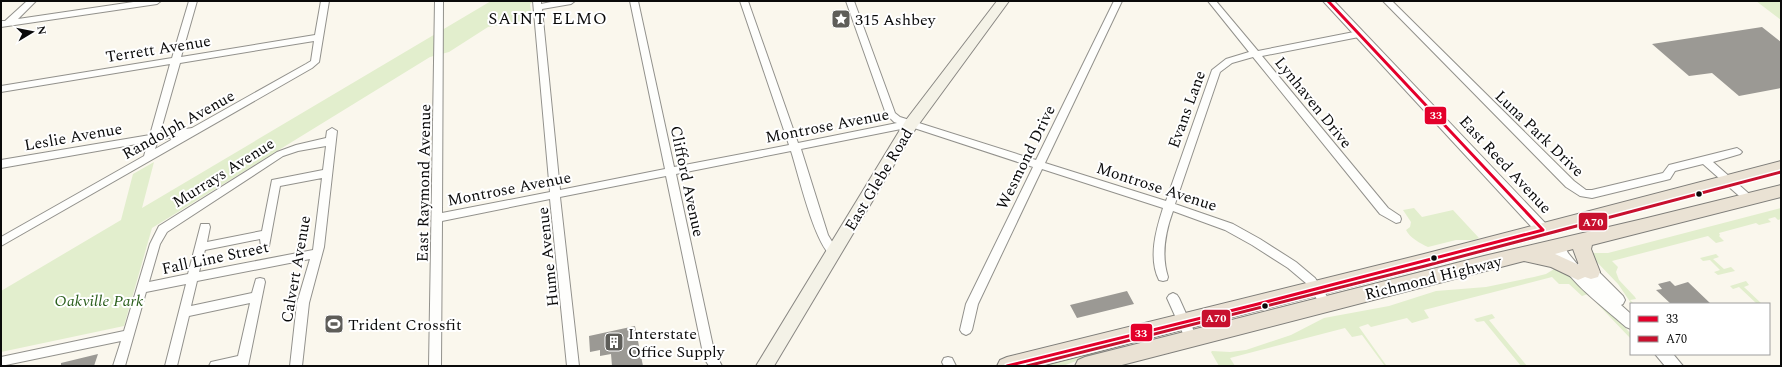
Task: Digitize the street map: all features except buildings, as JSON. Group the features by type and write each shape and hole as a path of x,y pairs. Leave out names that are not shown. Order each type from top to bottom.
{"highway":[{"path":"1522,254 1555,261 1584,273 1582,249 1557,239 1574,222 1781,167"},
{"name":"Richmond Highway","path":"1007,366 1188,330 1557,239 1647,225 1781,191"},
{"name":"Richmond Highway","path":"1321,296 1522,254 1557,239"},
{"name":"Richmond Highway","path":"1085,366 1188,330"}],"main road":[{"name":"East Glebe Road","path":"765,366 911,124 1004,1"}],"street":[{"path":"5,24 32,1"},
{"path":"5,24 157,1"},
{"path":"148,158 193,1"},
{"name":"Randolph Avenue","path":"1,242 315,62 325,1"},
{"name":"East Raymond Avenue","path":"435,366 438,218 439,1"},
{"path":"537,4 571,1"},
{"name":"Clifford Avenue","path":"634,1 708,351 710,358 716,366"},
{"path":"744,1 795,147 823,236 834,253"},
{"path":"850,1 891,114 897,120 911,124"},
{"name":"Wesmond Drive","path":"966,330 972,304 1118,1"},
{"name":"Lynhaven Drive","path":"1212,1 1384,211 1396,219"},
{"name":"East Reed Avenue","path":"1328,1 1557,239 1560,254 1584,273 1630,314"},
{"name":"Luna Park Drive","path":"1387,1 1564,179 1580,191 1592,194 1666,176 1672,168 1737,152"},
{"name":"Hume Avenue","path":"537,4 555,195 574,366"},
{"name":"Evans Lane","path":"1163,277 1161,271 1159,242 1169,206 1216,70 1229,61 1255,54 1359,34"},
{"name":"Terrett Avenue","path":"1,89 320,37"},
{"name":"Montrose Avenue","path":"438,218 911,124 1169,206 1220,224 1249,238 1292,265 1311,281 1321,296"},
{"name":"Leslie Avenue","path":"1,164 198,130"},
{"name":"Calvert Avenue","path":"296,366 303,303 317,253 331,136"},
{"name":"Murrays Avenue","path":"142,288 160,233 166,226 280,154 331,136"},
{"path":"1705,160 1750,199"},
{"path":"201,247 266,239 276,183 327,173"},
{"path":"171,366 205,227"},
{"name":"Fall Line Street","path":"142,288 317,253"},
{"name":"East Reed Avenue","path":"1584,273 1630,322"},
{"path":"215,366 243,363 260,282"},
{"path":"119,366 142,288"},
{"path":"184,312 257,297"},
{"path":"1173,298 1188,330"},
{"path":"1,362 128,335"},
{"path":"1665,355 1675,366"}],"green space":[{"name":"Oakville Park","path":"491,1 534,1 530,4 532,19 488,27 449,52 430,57 152,228 124,326 1,352 1,291 121,220 133,174 154,162 142,208"},
{"path":"1756,1 1781,1 1781,20"},
{"path":"1414,208 1422,217 1453,210 1479,238 1474,240 1456,240 1428,247 1425,246 1412,238 1406,230 1410,227 1411,222 1403,210"},
{"path":"1781,208 1781,219 1778,220 1775,217 1768,219 1771,222 1759,225 1756,223 1719,233 1719,236 1724,241 1716,243 1708,236 1612,261 1618,267 1616,272 1619,280 1636,299 1630,300 1633,303 1631,303 1618,284 1595,260 1591,253 1608,253"},
{"path":"1716,254 1719,257 1713,259 1724,269 1731,267 1735,271 1718,275 1714,272 1720,270 1710,260 1703,261 1700,258"},
{"path":"1559,266 1611,312 1630,333 1630,338 1588,294 1582,296 1569,284 1559,284 1552,277 1424,310 1429,318 1412,323 1407,318 1371,327 1368,324 1359,327 1386,365 1384,365 1362,335 1352,337 1345,328 1230,358 1235,366 1219,366 1211,352 1246,350 1291,335 1324,318 1389,306 1436,291 1486,287 1546,274"},
{"path":"1746,281 1749,285 1744,287 1761,303 1756,303 1739,287 1733,289 1730,286"},
{"path":"1492,314 1495,318 1489,320 1527,366 1521,366 1484,321 1477,322 1474,319"},
{"path":"1113,347 1063,366 1031,366"}],"transit line":[{"name":"33","path":"1328,1 1543,230"},
{"name":"A70","path":"1027,366 1425,266 1781,172"},
{"name":"33","path":"1007,366 1254,305 1543,230"}],"place":[{"name":"315 Ashbey","path":"841,19"},
{"name":"Trident Crossfit","path":"334,324"},
{"name":"Interstate Office Supply","path":"614,342"}],"district":[{"name":"SAINT ELMO","path":"548,18"}]}
